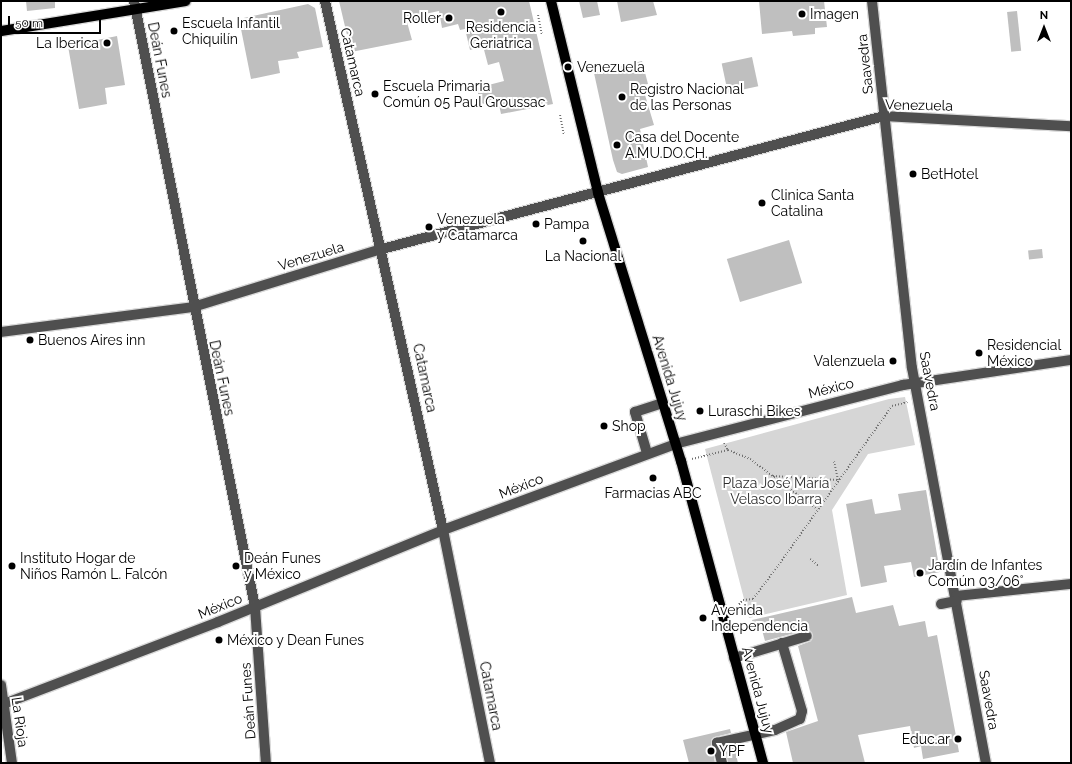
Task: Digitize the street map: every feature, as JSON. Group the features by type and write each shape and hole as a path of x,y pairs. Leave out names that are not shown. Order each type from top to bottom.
{"main road":[{"path":"1,31 135,5 186,1"},
{"name":"Avenida Jujuy","path":"551,1 598,194 681,461 763,763"}],"street":[{"name":"Catamarca","path":"325,1 382,249 443,530 490,763"},
{"name":"Saavedra","path":"872,1 884,116 916,383 986,763"},
{"name":"Deán Funes","path":"135,5 193,307 255,607 266,763"},
{"name":"Venezuela","path":"1,332 193,307 382,249 598,194 884,116 1071,126"},
{"name":"México","path":"2,705 255,607 443,530 647,453 851,396 916,383 1071,360"},
{"path":"647,453 635,412 663,404"},
{"path":"941,604 957,599 1071,584"},
{"path":"734,658 808,636"},
{"path":"722,763 717,743 755,734 800,719 802,711 782,643"},
{"name":"La Rioja","path":"1,685 2,705 12,763"}],"path":[{"path":"538,15 542,35"},
{"path":"560,116 564,134"},
{"path":"724,621 744,600 753,599 798,539 801,531 892,406"},
{"path":"681,461 706,457 728,450 750,459 817,509"},
{"path":"834,461 838,480"},
{"path":"772,476 838,480"},
{"path":"810,559 819,566"}],"green space":[{"name":"Plaza José María Velasco Ibarra","path":"905,397 915,445 868,454 832,510 847,595 749,618 705,449 889,399"}],"building":[{"path":"26,1 55,1 55,8 27,11"},
{"path":"339,1 529,1 553,104 501,114 498,100 480,105 477,88 504,81 499,62 488,65 483,46 470,50 465,29 460,30 458,24 442,28 439,11 420,15 421,19 407,22 412,40 351,52"},
{"path":"579,1 597,1 600,15 583,18"},
{"path":"617,1 653,1 657,15 621,22"},
{"path":"759,1 824,1 827,27 815,28 815,34 793,36 792,31 762,34"},
{"path":"308,4 315,8 323,47 297,52 299,58 278,61 280,73 251,79 239,19"},
{"path":"1017,11 1021,51 1011,52 1007,12"},
{"path":"117,36 125,85 105,88 107,104 79,109 68,46"},
{"path":"752,57 758,86 728,93 722,63"},
{"path":"642,61 648,84 642,85 654,125 640,129 648,167 622,174 617,172 613,160 594,73"},
{"path":"789,240 802,283 740,302 727,259"},
{"path":"1042,249 1043,258 1029,259 1028,250"},
{"path":"926,490 940,572 914,577 911,562 884,566 887,582 861,587 846,504 872,499 875,514 901,510 898,494"},
{"path":"852,597 856,613 893,605 899,626 925,621 928,637 937,635 959,752 923,759 921,746 914,748 910,726 858,735 865,763 793,763 786,732 818,721 798,646 811,641 813,635 806,630 765,641 762,630 755,631 752,620"},
{"path":"730,729 731,733 715,737 711,741 715,763 689,763 683,740"},
{"path":"734,746 738,763 728,763 725,748"}],"place":[{"name":"Residencia Geriatrica","path":"501,12"},
{"name":"Imagen","path":"802,14"},
{"name":"Roller","path":"449,18"},
{"name":"Escuela Infantil Chiquilín","path":"174,31"},
{"name":"La Iberica","path":"107,43"},
{"name":"Venezuela","path":"568,67"},
{"name":"Escuela Primaria Común 05 Paul Groussac","path":"375,94"},
{"name":"Registro Nacional de las Personas","path":"622,97"},
{"name":"Casa del Docente A.MU.DO.CH.","path":"617,145"},
{"name":"BetHotel","path":"913,174"},
{"name":"Clinica Santa Catalina","path":"762,203"},
{"name":"Pampa","path":"536,224"},
{"name":"Venezuela y Catamarca","path":"429,227"},
{"name":"La Nacional","path":"583,241"},
{"name":"Buenos Aires inn","path":"30,340"},
{"name":"Residencial México","path":"979,353"},
{"name":"Valenzuela","path":"893,361"},
{"name":"Luraschi Bikes","path":"700,411"},
{"name":"Shop","path":"604,426"},
{"name":"Farmacias ABC","path":"653,478"},
{"name":"Instituto Hogar de Niños Ramón L. Falcón","path":"12,566"},
{"name":"Deán Funes y México","path":"236,566"},
{"name":"Jardín de Infantes Común 03/06°","path":"920,573"},
{"name":"Avenida Independencia","path":"703,618"},
{"name":"México y Dean Funes","path":"219,640"},
{"name":"Educ.ar","path":"958,739"},
{"name":"YPF","path":"711,751"}]}
